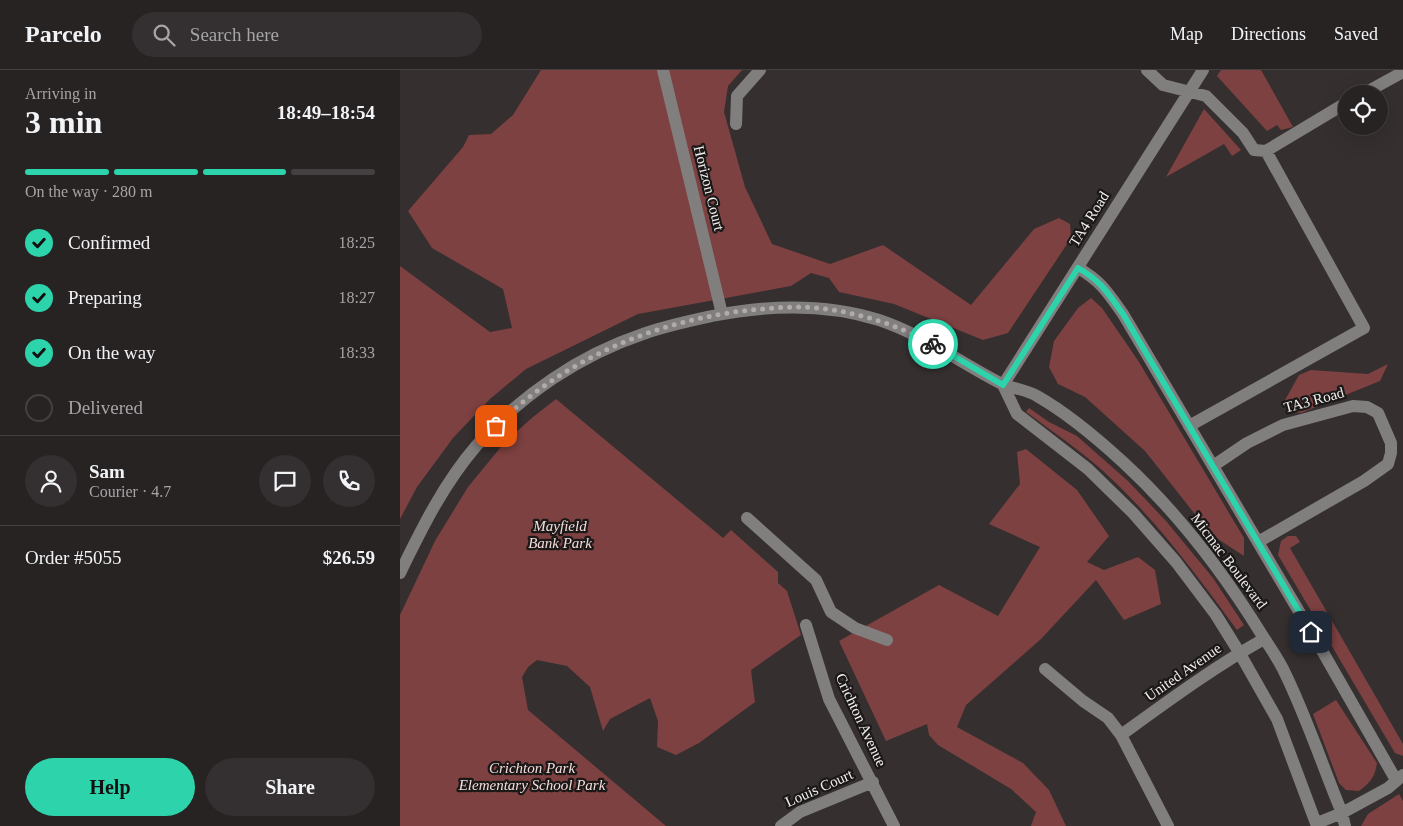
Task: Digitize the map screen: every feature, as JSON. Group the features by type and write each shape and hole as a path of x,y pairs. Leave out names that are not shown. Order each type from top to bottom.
{"street":[{"name":"Horizon Court","path":"663,70 722,314"},
{"path":"736,124 737,96 760,70"},
{"path":"1147,70 1164,85 1206,96 1243,133 1254,150 1266,151 1338,109"},
{"name":"TA4 Road","path":"1003,385 1203,70"},
{"path":"1379,85 1403,72"},
{"path":"1190,426 1364,328 1266,151"},
{"path":"1003,385 1017,414 1088,469 1145,526 1176,562 1216,615 1240,652 1277,719 1317,825 1388,788 1400,778 1123,314 1103,286 1092,276 1078,268"},
{"name":"Micmac Boulevard","path":"400,573 425,522 447,485 478,445 514,408 556,377 611,347 643,334 688,322 722,314 761,309 798,307 824,309 877,320 901,328 932,343 1003,385 1035,394 1084,428 1125,464 1154,494 1239,597 1282,667 1310,732 1342,813 1345,826"},
{"name":"TA3 Road","path":"1212,466 1247,443 1283,425 1353,406 1367,407 1378,412 1391,443 1388,464 1364,481 1258,542"},
{"path":"747,518 816,580 831,612 855,628 887,640"},
{"name":"Crichton Avenue","path":"806,624 829,698 894,826"},
{"name":"United Avenue","path":"1121,736 1182,691 1264,638"},
{"path":"1045,669 1083,701 1108,718 1121,736 1168,826"},
{"name":"Louis Court","path":"781,826 800,812 873,782"}],"green space":[{"path":"541,70 742,70 728,86 724,112 745,187 772,244 830,264 883,245 971,305 1034,229 1059,218 1070,224 1071,238 1008,333 983,340 894,304 839,292 829,278 811,273 791,286 638,314 526,369 490,399 453,438 417,487 400,519 400,266 490,332 512,328 503,289 432,248 408,211 463,147 469,135 491,134 513,115"},
{"path":"1221,70 1261,70 1293,127 1281,130 1277,125 1267,131 1217,76"},
{"path":"1204,109 1241,150 1232,156 1224,144 1166,177"},
{"path":"1091,298 1102,308 1139,362 1244,538 1244,556 1218,539 1194,513 1145,451 1085,397 1058,384 1049,367 1054,341 1078,308"},
{"path":"1388,364 1380,381 1301,413 1289,411 1284,402 1299,375 1311,370 1368,374"},
{"name":"Mayfield Bank Park","path":"556,399 723,538 731,530 778,572 778,583 787,591 801,635 751,670 755,702 699,743 676,755 657,747 658,721 650,698 610,719 603,731 590,687 567,666 537,660 528,667 522,677 528,710 666,826 400,826 400,615 435,541 468,487 505,442"},
{"path":"1029,408 1049,422 1077,436 1129,482 1166,521 1213,578 1244,625 1237,630 1174,547 1121,488 1084,455 1026,412"},
{"path":"1026,449 1077,490 1109,536 1087,562 1104,570 1138,557 1155,570 1161,604 1124,620 1096,580 1041,639 966,705 957,727 1023,763 1049,790 1066,826 1031,826 1036,812 1011,789 938,745 929,735 927,724 886,741 839,641 939,585 998,616 1040,547 989,524 1020,484 1017,452"},
{"path":"1288,536 1296,536 1300,542 1290,548 1403,744 1403,756 1395,753 1278,555 1281,541"},
{"path":"1336,700 1377,763 1371,779 1359,791 1346,790 1339,783 1313,714"},
{"path":"1399,794 1403,801 1403,826 1361,826 1368,814"}],"way so far":[{"path":"496,426 514,408 556,377 611,347 643,334 722,314 798,307 824,309 877,320 901,328 933,344"}],"route":[{"path":"933,344 1003,385 1078,268 1092,276 1103,286 1123,314 1311,632"}],"park label":[{"name":"Crichton Park Elementary School Park","path":"532,776"}]}
